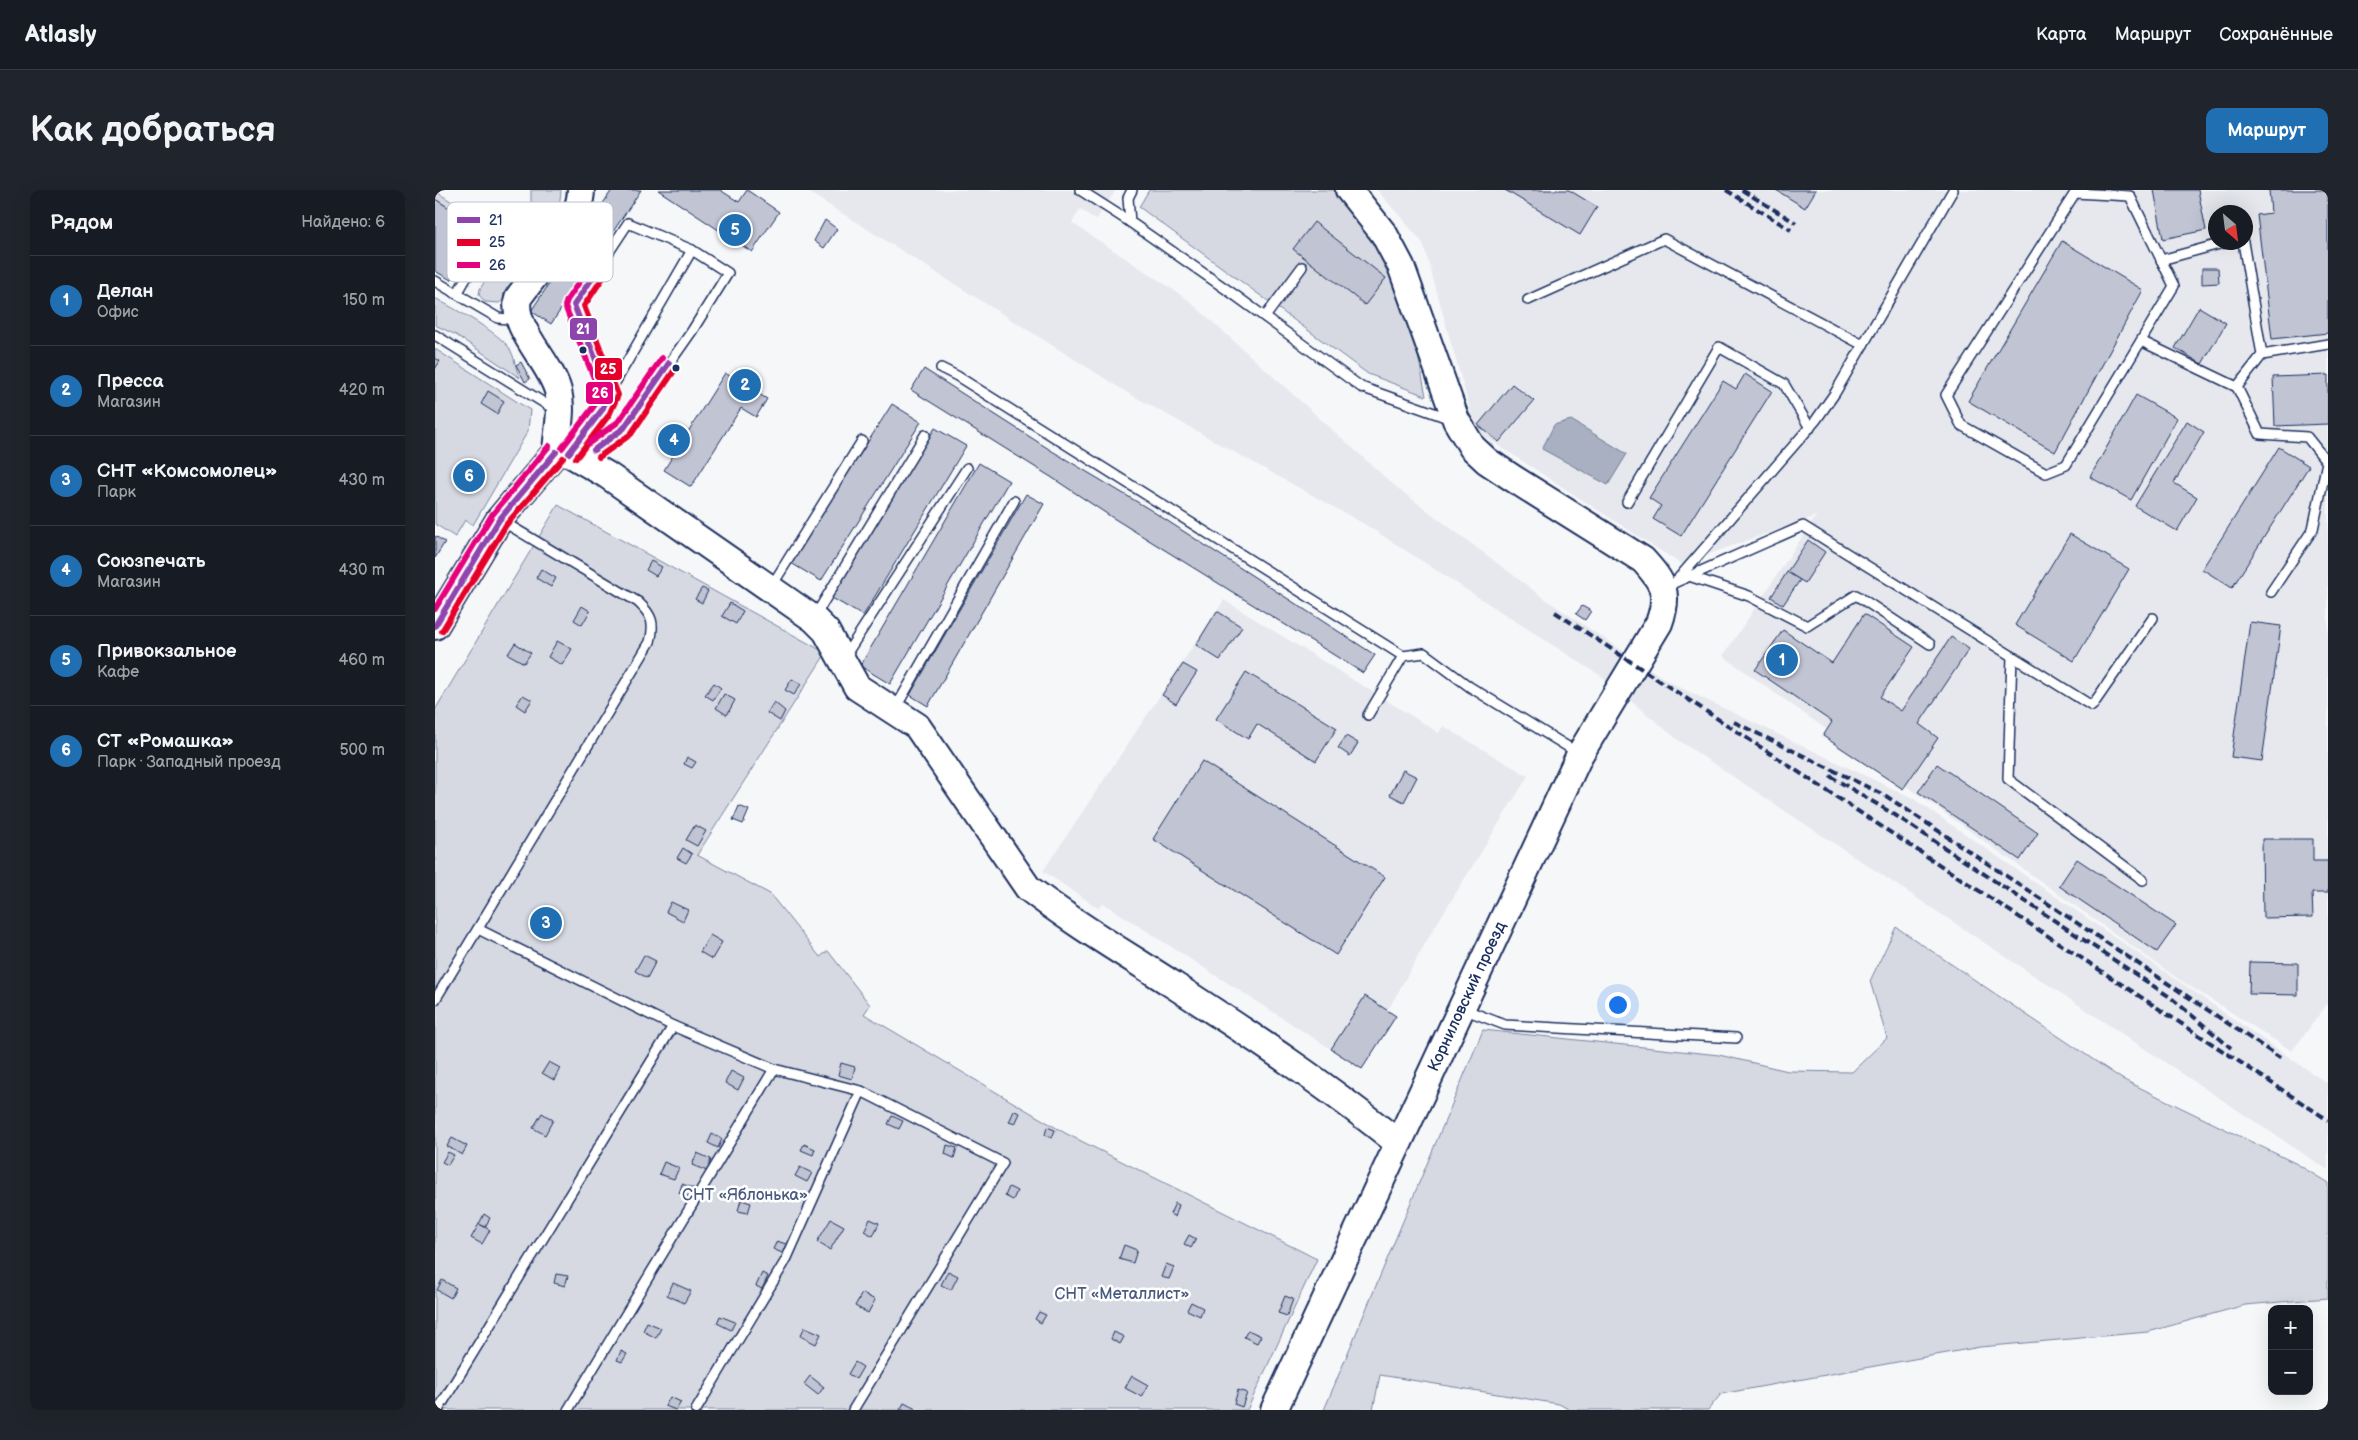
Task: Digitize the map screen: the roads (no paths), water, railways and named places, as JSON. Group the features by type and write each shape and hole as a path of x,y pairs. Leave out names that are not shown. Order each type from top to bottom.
{"street":[{"path":"1349,190 1384,234 1401,266 1455,420 1472,447 1487,460 1643,560 1669,585"},
{"path":"529,282 518,298 516,306 519,320 553,378 558,391 559,412 568,455 685,528 770,590 814,619 826,631 857,687 917,726 1027,888 1051,906 1180,989 1357,1110 1398,1143"},
{"path":"435,626 499,520 568,455"},
{"name":"Корниловский проезд","path":"1274,1410 1580,754 1659,623 1669,585"}],"lane":[{"path":"1080,190 1130,222 1265,317 1361,388 1455,420"},
{"path":"1130,222 1128,198 1133,190"},
{"path":"1669,585 1810,428 1835,393 1953,190"},
{"path":"2075,193 2132,193 2174,286 2066,465 2046,473 1961,424 1946,395 2075,193"},
{"path":"568,455 625,428 692,331 729,273 692,250 628,224 613,247"},
{"path":"1528,300 1664,239 1863,345"},
{"path":"2161,260 2208,247"},
{"path":"568,455 602,410 609,393 692,250"},
{"path":"2244,250 2261,355"},
{"path":"1265,317 1303,267"},
{"path":"435,281 498,318 519,320"},
{"path":"457,294 464,282"},
{"path":"590,282 574,305 609,393"},
{"path":"435,335 559,412"},
{"path":"2141,341 2237,387 2259,434 2307,437 2327,462 2313,529 2271,592"},
{"path":"2237,387 2261,355 2328,344"},
{"path":"1627,502 1719,347 1784,384 1810,428"},
{"path":"941,368 957,376 1403,656 1423,652 1470,687 1580,754"},
{"path":"814,619 925,435"},
{"path":"770,590 862,441"},
{"path":"843,659 967,468"},
{"path":"894,710 1014,501"},
{"path":"435,1000 650,642 654,627 651,616 638,602 499,520"},
{"path":"1669,585 1803,526 2092,706 2153,618"},
{"path":"1689,576 1749,596 1807,626 1856,595 1929,644"},
{"path":"1368,715 1403,656"},
{"path":"2012,656 2008,779 2143,880"},
{"path":"478,929 673,1026 775,1069 861,1091 1003,1163 853,1410"},
{"path":"1460,1008 1505,1025 1736,1038"},
{"path":"438,1410 673,1026"},
{"path":"568,1410 775,1069"},
{"path":"696,1410 785,1260 861,1091"}],"water":[{"path":"1571,420 1627,454 1608,485 1542,449 1554,425"}],"railway":[{"path":"1726,190 1791,230"},
{"path":"1742,190 1796,223"},
{"path":"1555,612 2328,1120"},
{"path":"1734,722 1886,796 2280,1058"},
{"path":"1830,776 1895,815 2170,997 2231,1048"}],"place":[{"name":"Привокзальное","path":"735,230"},
{"name":"Пресса","path":"745,385"},
{"name":"Союзпечать","path":"674,440"},
{"name":"СТ «Ромашка»","path":"469,476"},
{"name":"Делан","path":"1782,660"},
{"name":"СНТ «Комсомолец»","path":"546,923"}],"park label":[{"name":"СНТ «Яблонька»","path":"745,1194"},
{"name":"СНТ «Металлист»","path":"1122,1293"}]}
